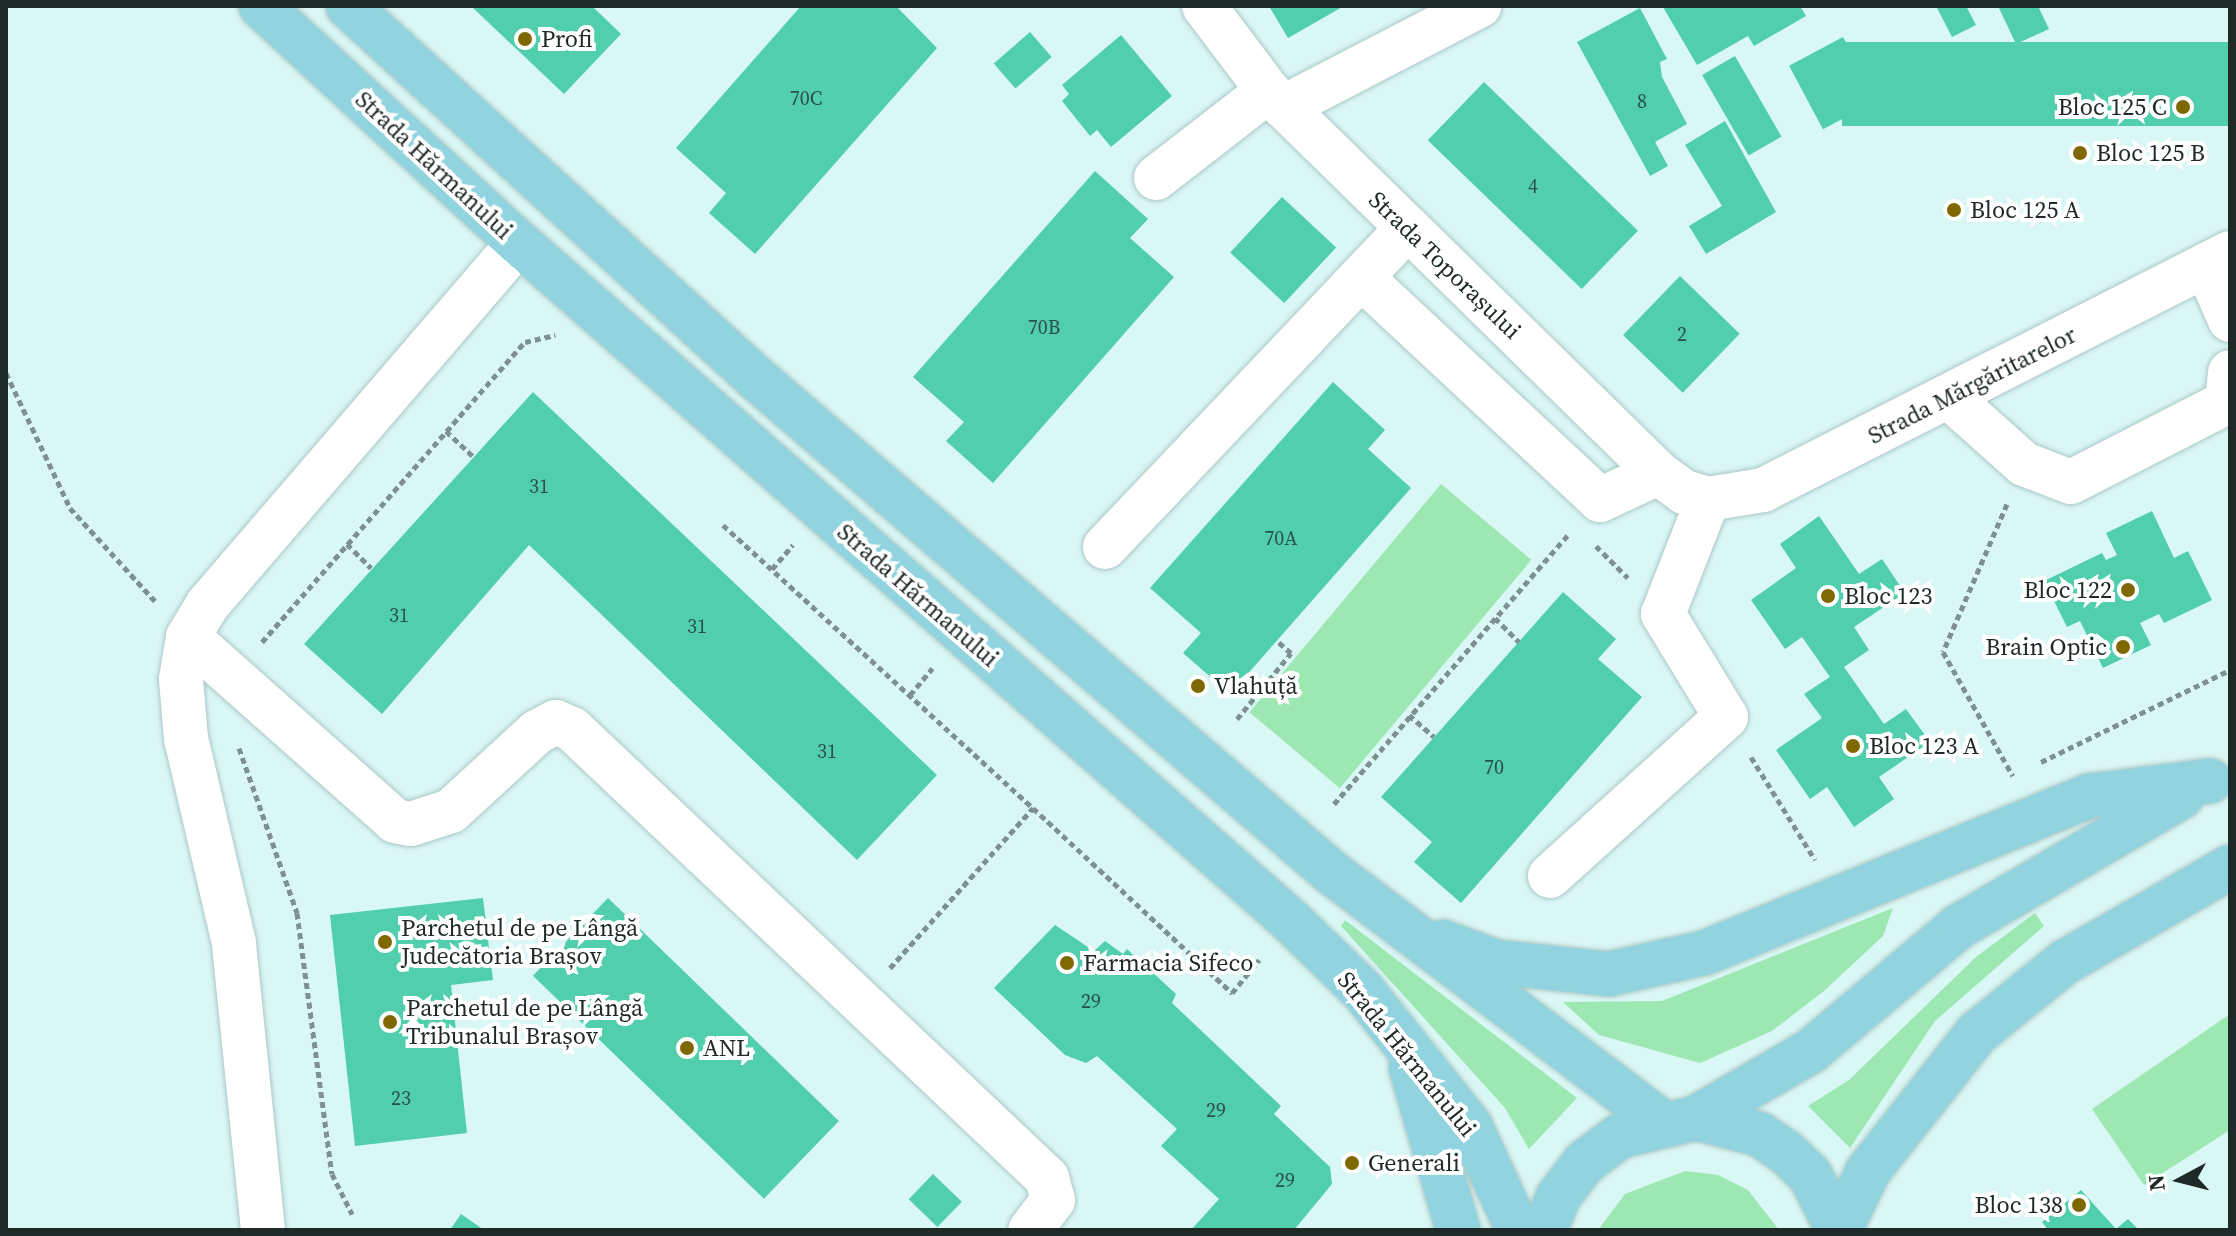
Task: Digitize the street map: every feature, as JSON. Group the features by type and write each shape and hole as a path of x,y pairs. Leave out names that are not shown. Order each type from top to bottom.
{"main road":[{"name":"Strada Hărmanului","path":"261,6 519,243 1291,921 1403,1042 1470,1126 1518,1230"},
{"path":"348,6 769,389 1384,915 1679,1120 1759,1134 1786,1152 1810,1175 1839,1230"},
{"path":"1384,915 1496,962 1609,974 1704,953 2089,796 2220,777"},
{"path":"1545,1230 1558,1197 1585,1162 1620,1136 1679,1120 1811,1051 1958,927 2106,834 2220,777"},
{"path":"1839,1230 1868,1171 1977,1033 2065,962 2230,867"},
{"path":"1403,1042 1458,1230"}],"street":[{"name":"Strada Toporașului","path":"1204,6 1276,99 1658,473 1708,499"},
{"path":"1156,178 1276,99 1479,6"},
{"path":"1105,547 1408,228"},
{"path":"263,1230 234,943 186,739 181,679 188,637 208,604 519,243"},
{"path":"2218,259 2230,320"},
{"name":"Strada Mărgăritarelor","path":"1708,499 1763,490 1950,398 2218,259"},
{"path":"1361,277 1600,500 1658,473"},
{"path":"1950,398 2024,464 2071,482 2227,402 2230,372"},
{"path":"1550,876 1726,717 1663,614 1708,499"},
{"path":"188,637 395,821 411,824 451,811 537,732 556,722 572,729 1047,1178 1053,1200 1030,1230"}],"path":[{"path":"6,373 70,508 188,637"},
{"path":"446,431 473,456"},
{"path":"2013,776 1943,652 2024,464"},
{"path":"723,525 1232,993 1259,960"},
{"path":"1334,804 1576,526"},
{"path":"1587,537 1663,614"},
{"path":"772,569 796,542"},
{"path":"347,544 371,568"},
{"path":"1495,618 1519,642"},
{"path":"1237,719 1291,653 1277,641"},
{"path":"910,695 934,667"},
{"path":"1409,715 1434,737"},
{"path":"1726,717 1818,865"},
{"path":"860,1002 1033,808"}],"green space":[{"path":"1441,484 1531,560 1340,788 1249,712"},
{"path":"1893,908 1883,936 1824,991 1772,1031 1700,1063 1599,1035 1563,1002 1662,1001"},
{"path":"2035,913 2044,926 1935,1021 1850,1148 1808,1106 1849,1080 1976,957"},
{"path":"1345,920 1577,1098 1529,1149 1505,1108 1341,926"},
{"path":"2230,1014 2230,1130 2144,1185 2092,1109"},
{"path":"1685,1171 1718,1175 1748,1190 1779,1230 1598,1230 1625,1194"}],"building":[{"path":"471,6 592,6 621,34 564,94"},
{"path":"801,6 896,6 937,48 755,254 709,213 726,193 676,148"},
{"path":"1269,6 1344,6 1288,38"},
{"path":"1800,6 1806,16 1754,46 1748,36 1697,65 1663,7"},
{"path":"1936,6 1966,6 1976,25 1952,37"},
{"path":"1998,6 2038,6 2049,29 2016,44"},
{"path":"1640,8 1667,59 1660,62 1662,77 1687,124 1655,142 1668,166 1650,176 1577,42"},
{"path":"1030,32 1052,57 1015,88 994,63"},
{"path":"1121,35 1172,96 1111,147 1097,130 1090,136 1062,101 1069,94 1062,85"},
{"path":"1843,37 1877,101 1823,129 1789,66"},
{"path":"1842,42 2230,42 2230,126 1842,126"},
{"path":"1735,56 1782,137 1749,156 1702,75"},
{"path":"1484,82 1638,231 1582,289 1428,140"},
{"path":"1725,121 1776,212 1706,254 1689,226 1722,206 1685,145"},
{"path":"1095,171 1148,219 1130,238 1174,277 993,483 946,441 964,422 913,377"},
{"path":"1282,197 1336,247 1284,303 1230,253"},
{"path":"1680,276 1740,334 1683,393 1623,335"},
{"path":"1333,382 1385,430 1368,449 1411,488 1230,694 1183,653 1201,633 1150,588"},
{"path":"533,392 937,775 857,860 529,545 382,714 304,644"},
{"name":"Bloc 122","path":"2152,511 2174,558 2188,551 2212,600 2164,623 2159,614 2140,623 2151,645 2103,668 2080,621 2067,627 2044,581 2102,553 2106,560 2117,555 2106,533"},
{"path":"1819,516 1859,574 1882,559 1905,593 1854,627 1869,650 1844,667 1884,724 1906,709 1930,742 1879,777 1894,799 1854,827 1827,787 1810,799 1776,750 1822,718 1804,694 1830,677 1802,637 1785,649 1751,600 1796,568 1780,544"},
{"path":"1563,592 1616,639 1598,659 1642,697 1461,903 1414,862 1432,842 1381,797"},
{"path":"483,898 493,980 451,985 467,1133 355,1146 330,915"},
{"name":"ANL","path":"608,898 839,1121 764,1199 533,976"},
{"path":"1055,925 1094,951 1105,941 1123,954 1127,949 1176,994 1172,1003 1281,1106 1274,1114 1330,1167 1332,1184 1294,1230 1191,1230 1219,1199 1161,1146 1177,1129 1097,1056 1086,1063 1065,1055 994,988"},
{"path":"933,1174 962,1202 937,1227 909,1199"},
{"name":"Bloc 138","path":"2081,1190 2116,1229 2128,1219 2139,1230 2048,1230 2042,1222"},
{"path":"461,1214 484,1230 450,1230"}],"place":[{"name":"Profi","path":"525,39"},
{"name":"Bloc 125 C","path":"2183,107"},
{"name":"Bloc 125 B","path":"2080,153"},
{"name":"Bloc 125 A","path":"1954,210"},
{"name":"Bloc 122","path":"2128,590"},
{"name":"Bloc 123","path":"1828,596"},
{"name":"Brain Optic","path":"2123,647"},
{"name":"Vlahuță","path":"1198,686"},
{"name":"Bloc 123 A","path":"1853,746"},
{"name":"Parchetul de pe Lângă Judecătoria Brașov","path":"385,942"},
{"name":"Farmacia Sifeco","path":"1067,963"},
{"name":"Parchetul de pe Lângă Tribunalul Brașov","path":"390,1022"},
{"name":"ANL","path":"687,1048"},
{"name":"Generali","path":"1352,1163"},
{"name":"Bloc 138","path":"2079,1205"}]}
